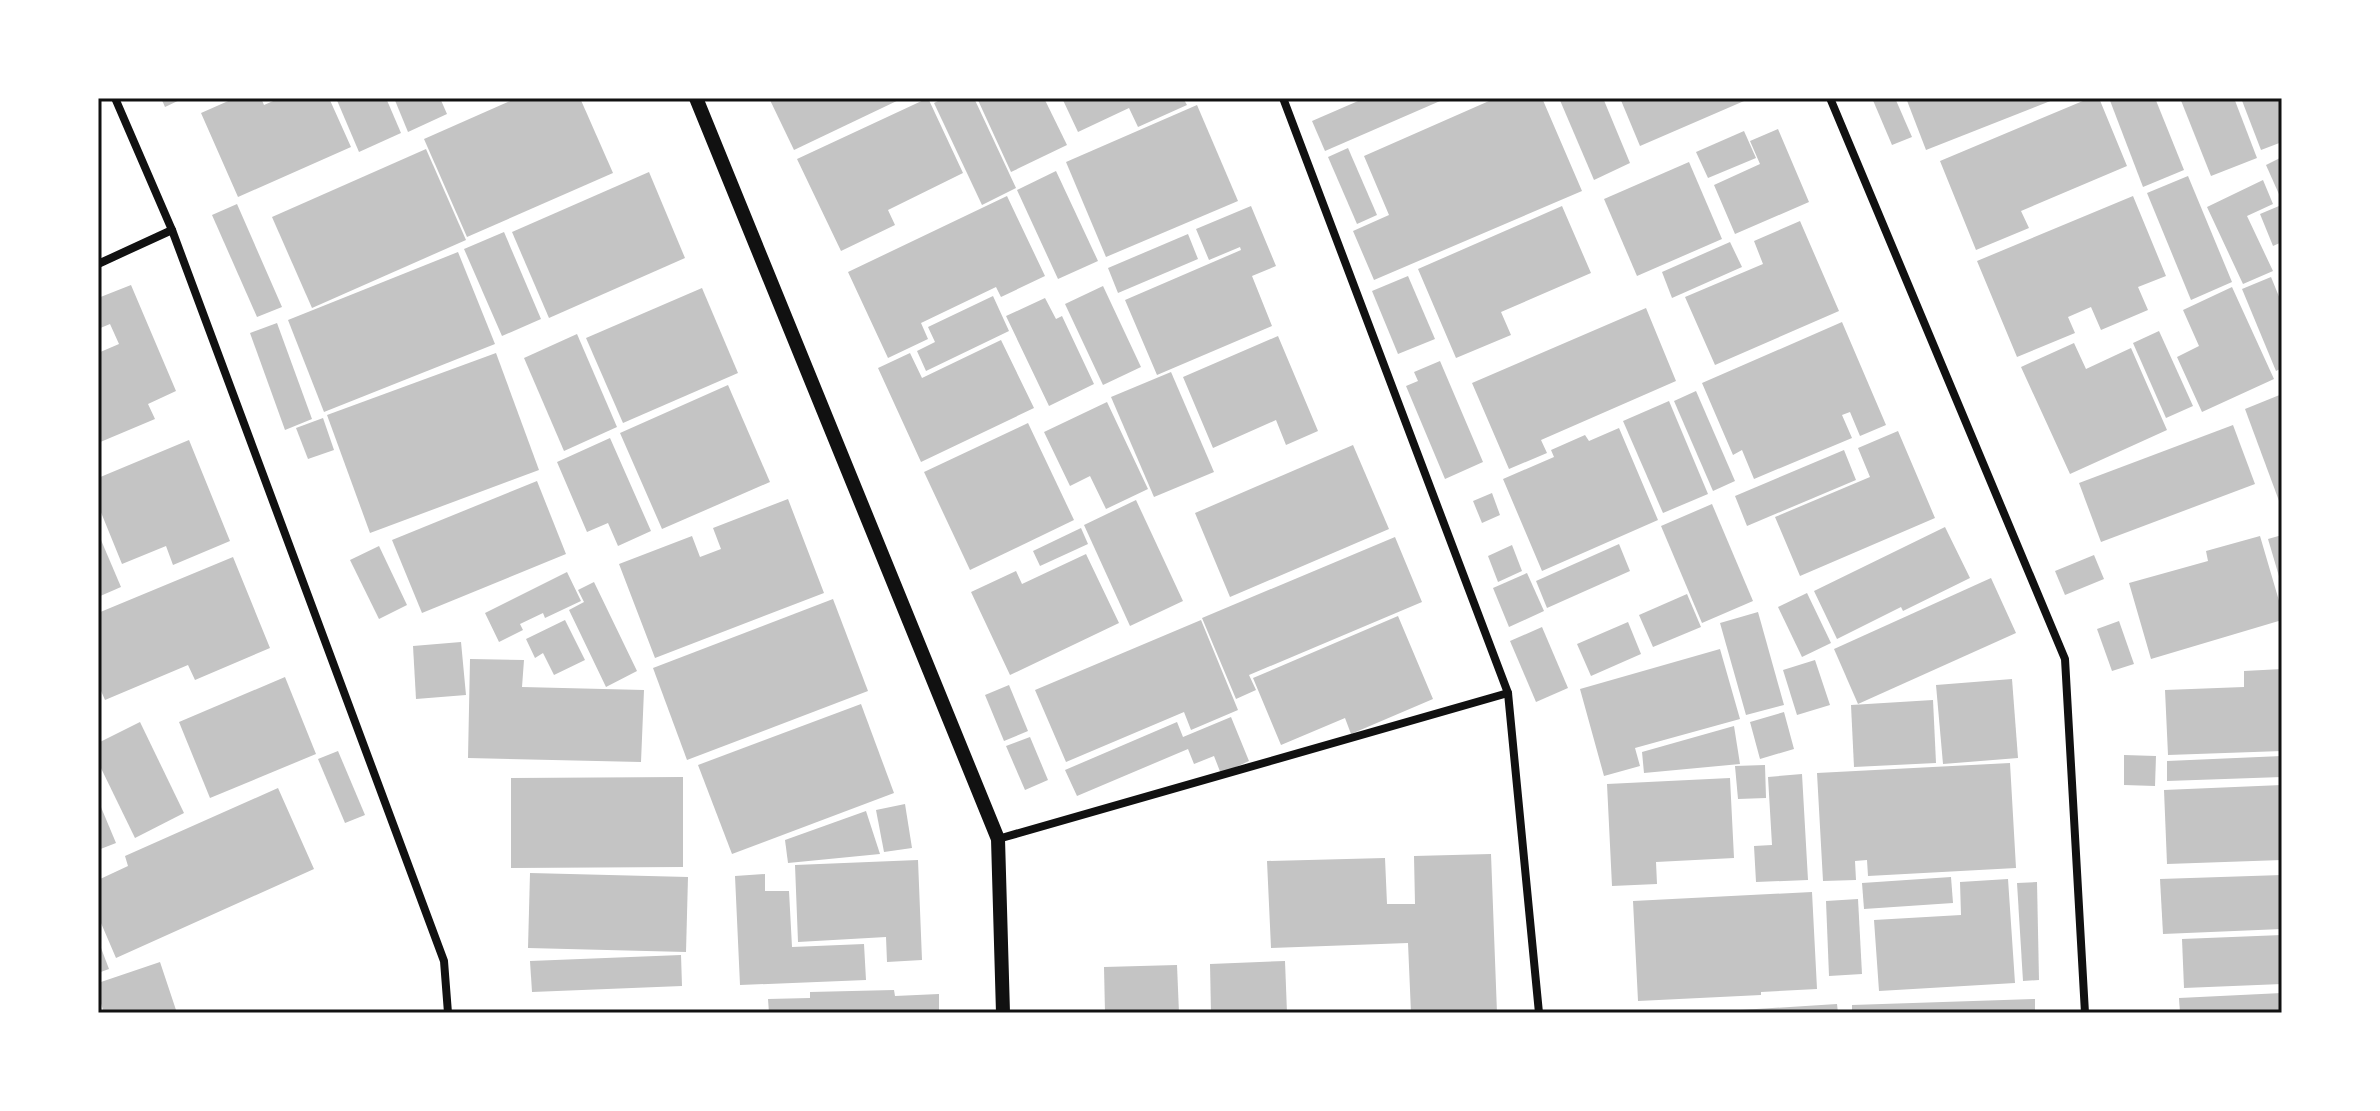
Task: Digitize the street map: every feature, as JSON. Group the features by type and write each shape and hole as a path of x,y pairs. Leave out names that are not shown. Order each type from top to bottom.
{"street":[{"path":"115,98 172,230 444,961 448,1013"},
{"path":"696,98 998,839 1003,1013"},
{"path":"1283,98 1508,693 1539,1013"},
{"path":"1830,98 2065,659 2085,1013"},
{"path":"98,264 172,230"},
{"path":"998,839 1508,693"}],"building":[{"path":"161,98 184,98 165,107"},
{"path":"235,98 261,98 264,105 280,98 329,98 351,147 238,197 201,113"},
{"path":"336,98 386,98 401,133 359,152"},
{"path":"394,98 440,98 447,114 408,132"},
{"path":"517,98 580,98 613,173 467,237 424,139"},
{"path":"769,98 903,98 794,150"},
{"path":"928,98 963,173 888,210 895,225 841,251 797,159"},
{"path":"944,98 974,98 1016,188 982,205 934,103"},
{"path":"977,98 1044,98 1067,145 1011,172"},
{"path":"1062,98 1183,98 1187,105 1138,127 1129,108 1078,132"},
{"path":"1365,98 1447,98 1325,151 1312,121"},
{"path":"1488,98 1542,98 1582,191 1374,280 1353,231 1389,215 1364,156 1489,101"},
{"path":"1559,98 1603,98 1630,163 1594,180"},
{"path":"1620,98 1751,98 1640,146"},
{"path":"1872,98 1895,98 1912,137 1892,145"},
{"path":"1906,98 2058,98 1926,150"},
{"path":"2090,98 2099,98 2127,166 2021,211 2029,228 1976,250 1940,161"},
{"path":"2109,98 2155,98 2184,170 2143,187"},
{"path":"2180,98 2234,98 2257,158 2211,176"},
{"path":"2241,98 2282,98 2282,142 2261,150"},
{"path":"1197,105 1238,201 1106,257 1066,162"},
{"path":"1778,129 1809,202 1735,234 1714,185 1760,164 1750,141"},
{"path":"1744,131 1756,158 1708,178 1696,152"},
{"path":"1348,148 1377,215 1357,224 1328,157"},
{"path":"426,149 466,240 312,308 272,217"},
{"path":"2282,157 2282,201 2266,165"},
{"path":"1689,162 1722,239 1637,276 1604,199"},
{"path":"1056,171 1098,261 1058,279 1017,190"},
{"path":"649,172 685,258 549,318 512,232"},
{"path":"2188,176 2232,282 2191,300 2147,193"},
{"path":"2263,180 2273,204 2247,216 2273,271 2243,284 2207,207"},
{"path":"1007,196 1045,276 1001,297 996,287 921,323 928,339 888,358 848,272"},
{"path":"2133,196 2166,276 2138,287 2148,310 2101,330 2091,307 2068,317 2075,333 2017,357 1977,261"},
{"path":"237,204 282,307 257,317 212,215"},
{"path":"1251,206 1276,266 1252,276 1272,326 1157,375 1125,300 1241,250 1240,247 1209,260 1196,229"},
{"path":"1562,206 1591,273 1501,312 1511,335 1456,358 1418,269"},
{"path":"2279,206 2282,242 2273,246 2260,214"},
{"path":"1800,221 1839,311 1715,365 1685,297 1763,264 1754,241"},
{"path":"504,232 541,319 502,336 464,249"},
{"path":"1188,234 1198,259 1118,293 1108,268"},
{"path":"1730,242 1742,267 1672,298 1662,272"},
{"path":"458,252 495,344 324,412 288,320"},
{"path":"1408,276 1435,339 1398,354 1372,291"},
{"path":"2271,277 2282,304 2282,368 2276,371 2242,289"},
{"path":"131,285 176,391 148,404 155,419 98,443 98,353 119,344 110,324 98,329 98,298"},
{"path":"1103,286 1141,367 1103,385 1065,304"},
{"path":"2232,287 2274,379 2202,412 2177,357 2199,346 2183,310"},
{"path":"702,288 738,373 623,423 586,338"},
{"path":"993,296 1009,331 926,371 917,351 935,342 928,327"},
{"path":"1045,298 1056,319 1062,316 1094,384 1049,406 1006,316"},
{"path":"1646,308 1676,381 1541,440 1547,453 1509,469 1472,383"},
{"path":"1842,322 1886,425 1860,436 1850,412 1842,415 1852,438 1754,479 1742,450 1733,455 1702,383"},
{"path":"277,323 312,419 285,430 250,333"},
{"path":"2159,331 2193,406 2166,418 2133,343"},
{"path":"577,334 617,427 564,451 524,358"},
{"path":"1278,336 1318,431 1286,445 1276,420 1213,448 1183,377"},
{"path":"1001,340 1034,408 921,462 878,368 910,353 922,378"},
{"path":"2074,343 2086,369 2131,348 2167,430 2070,474 2021,367"},
{"path":"496,353 539,470 370,533 327,415"},
{"path":"1440,361 1483,462 1445,479 1406,386 1418,381 1414,372"},
{"path":"1171,372 1214,472 1154,497 1111,397"},
{"path":"728,385 770,482 662,529 620,433"},
{"path":"1696,391 1735,481 1713,491 1674,401"},
{"path":"2282,394 2282,509 2245,409"},
{"path":"1669,401 1708,494 1663,513 1623,421"},
{"path":"1107,402 1148,489 1106,509 1090,476 1070,486 1044,432"},
{"path":"323,418 334,450 308,459 296,428"},
{"path":"1028,423 1074,520 970,570 924,472"},
{"path":"2233,425 2255,484 2101,542 2079,483"},
{"path":"1619,428 1658,520 1542,571 1503,479 1554,457 1551,450 1585,435 1589,441"},
{"path":"1898,431 1935,518 1800,576 1775,517 1870,477 1858,448"},
{"path":"610,438 651,531 618,546 608,523 587,532 557,462"},
{"path":"189,440 230,541 173,565 166,546 122,564 98,505 98,478"},
{"path":"1353,445 1389,529 1230,597 1195,513"},
{"path":"1844,450 1856,480 1747,526 1735,496"},
{"path":"537,481 566,554 422,613 392,540"},
{"path":"1492,493 1500,515 1482,523 1473,501"},
{"path":"788,499 824,593 655,658 619,564 692,536 700,557 721,549 713,528"},
{"path":"1136,500 1183,601 1130,626 1084,525"},
{"path":"1712,504 1753,601 1702,623 1661,526"},
{"path":"1945,527 1970,578 1903,611 1901,607 1837,639 1814,591"},
{"path":"1081,528 1088,544 1040,566 1033,551"},
{"path":"98,533 121,587 98,597"},
{"path":"2282,535 2282,583 2281,583 2268,539"},
{"path":"2260,536 2282,620 2151,659 2129,583 2208,561 2206,551"},
{"path":"1395,537 1422,602 1249,675 1256,690 1236,699 1202,618"},
{"path":"1619,544 1630,571 1547,608 1536,581"},
{"path":"1512,545 1522,571 1498,582 1488,556"},
{"path":"379,546 407,605 379,619 350,560"},
{"path":"1086,554 1119,623 1010,675 971,592 1016,571 1022,584"},
{"path":"2094,555 2104,579 2065,595 2055,571"},
{"path":"233,557 270,648 195,680 188,665 105,700 98,684 98,613"},
{"path":"567,572 581,601 545,618 543,613 520,624 523,630 499,642 485,613"},
{"path":"1527,573 1544,611 1509,627 1493,588"},
{"path":"1991,578 2016,633 1858,704 1834,649"},
{"path":"594,582 637,671 606,687 569,610 584,602 578,590"},
{"path":"1807,593 1831,643 1802,657 1778,607"},
{"path":"1687,594 1701,627 1653,647 1639,615"},
{"path":"833,599 868,691 687,760 653,668"},
{"path":"1758,612 1784,705 1746,715 1720,623"},
{"path":"1398,616 1433,699 1351,734 1345,718 1281,745 1253,678"},
{"path":"565,620 585,660 554,675 543,653 535,658 526,639"},
{"path":"1201,620 1238,710 1191,730 1184,712 1066,762 1035,690"},
{"path":"2119,621 2134,664 2112,671 2097,629"},
{"path":"1628,622 1641,654 1591,676 1577,644"},
{"path":"1542,627 1568,688 1536,702 1510,641"},
{"path":"461,642 466,695 416,699 413,646"},
{"path":"1720,649 1740,719 1635,748 1640,766 1604,776 1580,689"},
{"path":"470,659 524,660 522,687 644,690 641,762 468,758"},
{"path":"1815,660 1830,705 1797,715 1783,670"},
{"path":"2282,669 2282,751 2168,755 2165,690 2244,687 2244,671"},
{"path":"285,677 316,754 210,798 179,722"},
{"path":"2012,679 2018,758 1943,764 1936,685"},
{"path":"1009,685 1028,731 1004,741 985,695"},
{"path":"1933,700 1936,763 1854,767 1851,705"},
{"path":"861,704 894,793 732,854 698,765"},
{"path":"1784,712 1794,749 1760,759 1750,722"},
{"path":"1231,717 1249,761 1221,774 1214,756 1194,764 1188,749 1077,796 1065,770 1177,722 1183,737"},
{"path":"140,722 184,813 135,838 98,762 98,743"},
{"path":"1734,726 1740,764 1644,773 1642,752"},
{"path":"1030,737 1048,780 1025,790 1006,746"},
{"path":"338,751 365,815 345,823 318,759"},
{"path":"2124,755 2156,756 2155,786 2124,785"},
{"path":"2282,756 2282,777 2167,781 2167,761"},
{"path":"2010,763 2016,868 1868,876 1867,860 1855,861 1856,880 1823,881 1817,773"},
{"path":"1765,765 1766,798 1738,799 1735,766"},
{"path":"1802,774 1808,880 1756,882 1754,846 1772,845 1768,777"},
{"path":"683,777 683,867 511,868 511,778"},
{"path":"1730,778 1734,858 1656,862 1657,884 1612,886 1607,784"},
{"path":"2282,785 2282,860 2167,864 2164,790"},
{"path":"278,788 314,869 116,958 98,916 98,880 128,866 125,856"},
{"path":"98,800 116,843 98,850"},
{"path":"905,804 912,848 884,852 876,810"},
{"path":"866,811 880,854 788,863 785,840"},
{"path":"1491,854 1497,1013 1411,1013 1408,943 1271,948 1267,861 1385,858 1387,904 1415,904 1414,856"},
{"path":"918,860 922,960 887,962 886,937 798,942 795,865"},
{"path":"530,873 688,877 686,952 528,948"},
{"path":"765,874 765,891 789,891 792,947 864,944 866,980 740,985 735,876"},
{"path":"2282,875 2282,929 2163,934 2160,879"},
{"path":"1951,877 1953,903 1864,909 1862,883"},
{"path":"2008,879 2015,983 1879,991 1874,920 1961,915 1960,882"},
{"path":"2037,882 2039,980 2023,981 2017,883"},
{"path":"1812,892 1817,989 1638,1001 1633,901"},
{"path":"1858,899 1862,974 1829,976 1826,901"},
{"path":"2282,935 2282,984 2184,988 2182,939"},
{"path":"98,940 109,969 98,973"},
{"path":"681,955 682,986 532,992 530,961"},
{"path":"1285,961 1287,1013 1211,1013 1210,964"},
{"path":"160,962 177,1013 104,1013 98,983"},
{"path":"1177,965 1179,1013 1105,1013 1104,967"},
{"path":"894,990 895,996 939,994 939,1013 769,1013 768,999 810,998 810,992"},
{"path":"2282,993 2282,1013 2180,1013 2179,998"},
{"path":"2035,999 2035,1013 1852,1013 1852,1005"},
{"path":"1837,1004 1838,1013 1725,1013 1725,1011"}]}
